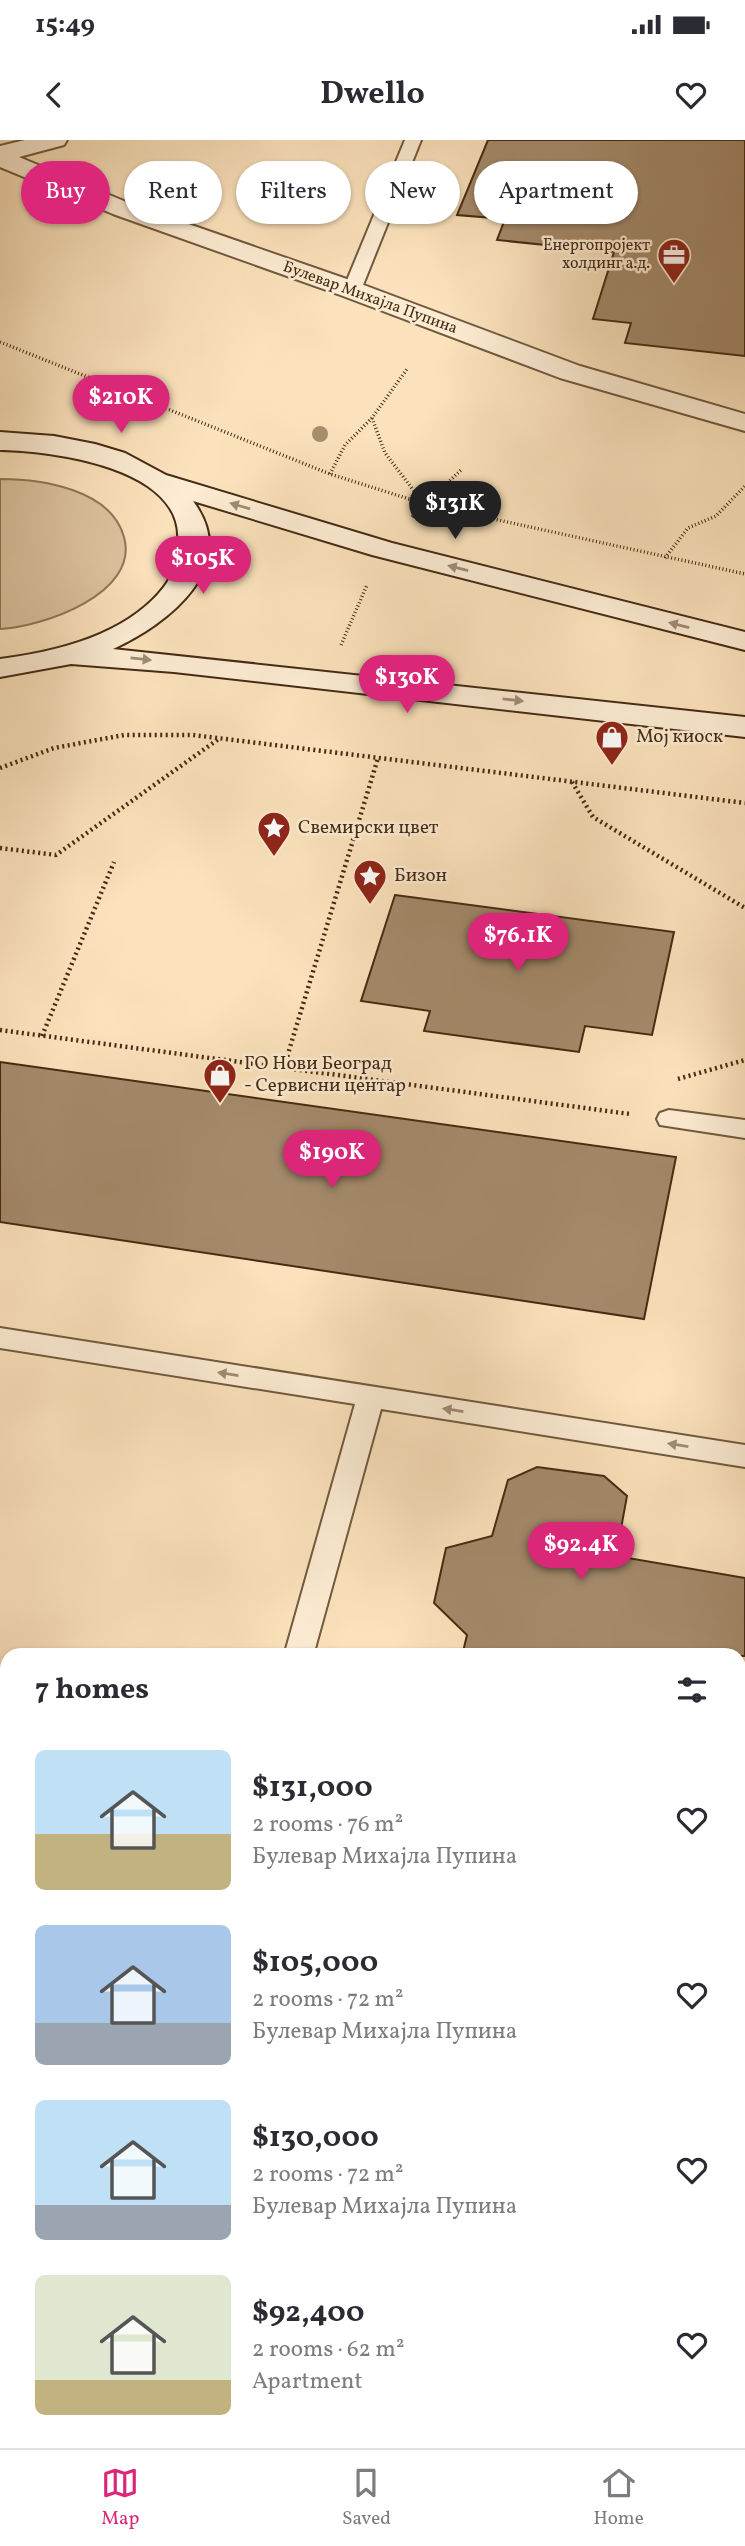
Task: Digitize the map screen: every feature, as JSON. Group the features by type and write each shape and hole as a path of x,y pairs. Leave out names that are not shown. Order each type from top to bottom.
{"main road":[{"path":"0,156 55,140"},
{"name":"Булевар Михајла Пупина","path":"0,156 122,209 352,290 570,372 745,423"},
{"path":"0,413 62,445"},
{"path":"0,441 62,445 98,453 130,465 157,481 174,497 186,515 193,534 193,554 187,574 157,612 114,638 73,655 0,668"},
{"path":"157,481 382,549 745,641"},
{"path":"73,655 162,661 745,727"}],"lane":[{"path":"352,290 412,140"},
{"path":"669,1119 745,1129"},
{"path":"0,1338 745,1456"},
{"path":"300,1648 371,1397"}],"path":[{"path":"0,342 330,474 425,504 745,574"},
{"path":"330,474 345,445 372,418 407,369"},
{"path":"372,418 385,453 425,504"},
{"path":"425,504 463,469"},
{"path":"666,558 688,528 716,516 745,486"},
{"path":"338,649 370,577"},
{"path":"0,768 54,748 124,735 193,735 745,803"},
{"path":"0,848 56,855 220,738"},
{"path":"284,1067 378,758"},
{"path":"572,782 593,817 745,908"},
{"path":"43,1036 114,862"},
{"path":"0,1030 669,1119"},
{"path":"676,1079 745,1060"}],"shaded area":[{"path":"0,479 35,481 72,490 105,508 117,521 124,537 125,557 117,575 103,591 62,614 39,622 0,629"}],"building":[{"name":"Енергопројект холдинг а.д.","path":"488,140 745,140 745,356 625,343 631,323 593,319 614,252 497,240 503,224 638,224 638,161 479,161"},
{"name":"Енергопројект холдинг а.д.","path":"474,174 474,216 460,215 460,208"},
{"path":"395,895 674,932 652,1035 585,1026 579,1052 424,1031 430,1011 361,1001"},
{"path":"0,1062 676,1157 644,1319 0,1222"},
{"path":"537,1467 604,1476 627,1496 616,1556 745,1578 745,1648 464,1648 467,1635 434,1603 446,1548 492,1536 508,1480"}],"place":[{"name":"Енергопројект холдинг а.д.","path":"674,285"},
{"name":"Мој киоск","path":"612,767"},
{"name":"Свемирски цвет","path":"274,858"},
{"name":"Бизон","path":"370,906"},
{"name":"ГО Нови Београд - Сервисни центар","path":"220,1105"}]}
